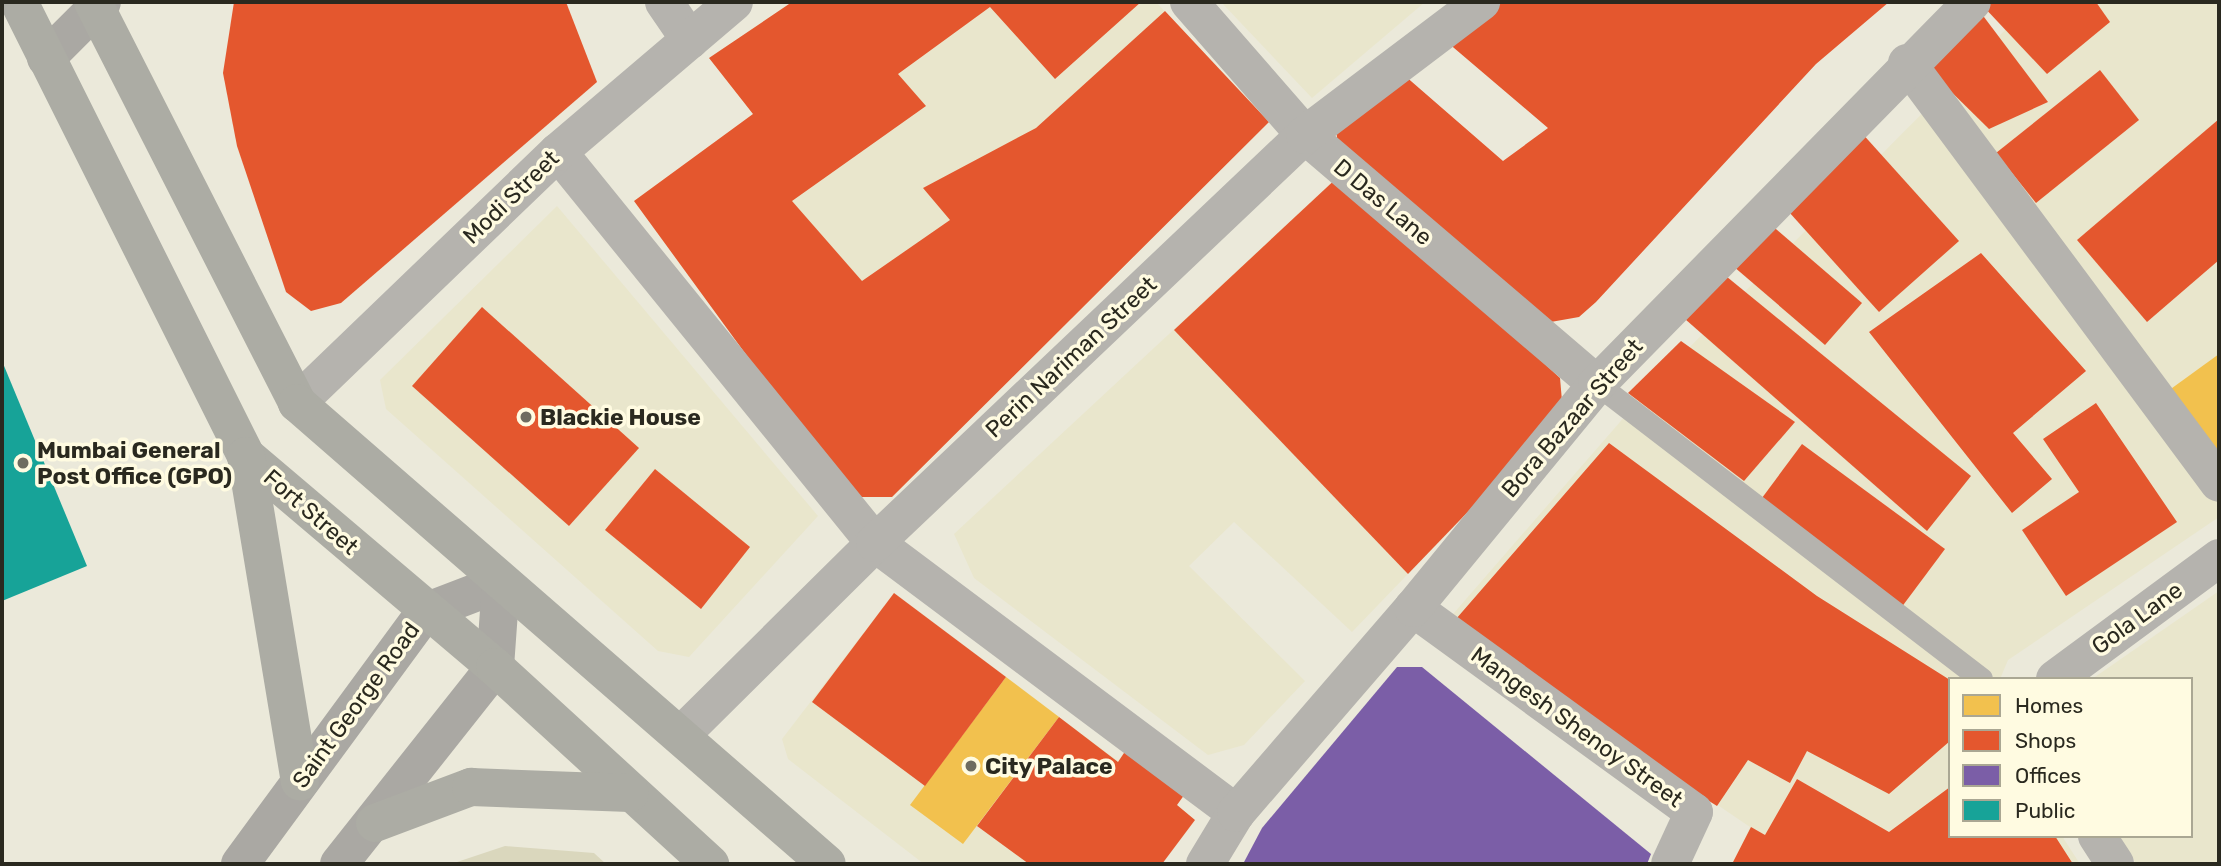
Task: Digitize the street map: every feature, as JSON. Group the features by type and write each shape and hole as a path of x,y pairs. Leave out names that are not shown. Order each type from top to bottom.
{"main road":[{"name":"Fort Street","path":"19,2 246,456 425,612 495,667 629,793 710,864"},
{"path":"46,58 97,4 297,403 827,864"},
{"path":"246,456 300,782"},
{"path":"339,864 375,823 495,667 501,583"},
{"name":"Saint George Road","path":"240,864 425,612 501,583"},
{"path":"375,823 471,787 629,793"}],"street":[{"path":"664,2 690,40"},
{"name":"Modi Street","path":"297,403 558,152 734,2"},
{"name":"D Das Lane","path":"1189,2 1305,135 1597,384"},
{"name":"Perin Nariman Street","path":"681,735 875,543 1305,135 1480,2"},
{"name":"Bora Bazaar Street","path":"1205,864 1236,813 1413,608 1597,384 1907,63 1972,2"},
{"path":"1907,63 2219,483"},
{"path":"558,152 875,543 1236,813"},
{"name":"Gola Lane","path":"2058,677 2219,558"},
{"name":"Mangesh Shenoy Street","path":"1413,608 1694,812 1670,864"},
{"path":"2099,838 2115,864"}],"lane":[{"path":"1597,384 1738,496 1978,677"}],"shaded area":[{"path":"792,2 1156,2 1269,122 892,497 850,497 634,201 753,114 709,58"},
{"path":"1221,2 1425,2 1312,98"},
{"path":"2033,2 2219,2 2219,517 2008,660 2001,677 1948,677 1948,838 2063,838 2080,864 1732,864 1750,827 1447,621 1653,384"},
{"path":"1340,175 1560,378 1563,413 1352,632 1234,522 1189,566 1305,681 1244,745 1208,755 974,578 954,534"},
{"path":"557,206 818,516 689,657 658,651 386,409 380,380"},
{"path":"2219,591 2219,864 2136,864 2120,838 2193,838 2193,677 2095,677"},
{"path":"894,593 1118,761 1128,747 1187,791 1177,805 1195,820 1162,864 924,864 788,759 782,739"},
{"path":"505,846 594,853 606,864 451,864"}],"building: Homes":[{"path":"2219,354 2219,463 2168,391"},
{"path":"1006,677 1059,717 963,844 910,805"}],"building: Shops":[{"path":"234,2 566,2 597,82 341,303 311,311 286,292 237,146 223,73"},
{"path":"792,2 1141,2 1055,79 990,7 898,74 926,106 792,201 862,281 950,220 923,188 1036,128 1165,11 1269,122 892,497 850,497 634,201 753,114 709,58"},
{"path":"1498,2 1889,2 1816,64 1596,302 1579,317 1545,323 1339,156 1336,128 1404,75 1503,161 1548,128 1447,42"},
{"path":"1985,2 2096,2 2110,22 2047,74 1982,5"},
{"path":"1978,9 2048,102 1989,129 1922,63"},
{"path":"2100,70 2139,120 2036,203 1996,153"},
{"path":"2219,119 2219,260 2147,322 2077,240"},
{"path":"1860,131 1959,241 1879,312 1780,202"},
{"path":"1340,175 1560,378 1563,413 1408,574 1174,330"},
{"path":"1769,223 1862,303 1825,345 1733,266"},
{"path":"1981,253 2086,371 2013,433 2052,479 2012,513 1869,332"},
{"path":"1721,272 1971,476 1927,531 1677,312"},
{"name":"Blackie House","path":"482,307 639,448 569,526 412,386"},
{"path":"1681,341 1795,422 1744,481 1628,393"},
{"path":"2096,403 2177,522 2066,596 2022,530 2079,492 2043,439"},
{"path":"1609,443 1817,596 1948,679 1948,743 1889,794 1807,751 1790,783 1748,760 1717,806 1663,772 1456,619"},
{"path":"1802,444 1945,549 1898,612 1756,506"},
{"path":"655,469 750,547 701,609 605,530"},
{"path":"894,593 1006,677 925,786 812,702"},
{"path":"1059,717 1118,762 1128,747 1187,791 1177,805 1195,820 1162,864 1029,864 977,826"},
{"path":"1797,779 1889,832 1948,788 1948,838 2056,838 2073,864 1732,864 1751,827 1765,835"}],"building: Offices":[{"path":"1397,667 1422,667 1651,854 1647,864 1243,864 1262,828"}],"building: Public":[{"name":"Mumbai General Post Office (GPO)","path":"2,361 87,566 2,601"}],"place":[{"name":"Blackie House","path":"526,417"},
{"name":"Mumbai General Post Office (GPO)","path":"23,463"},
{"name":"City Palace","path":"971,766"}]}
